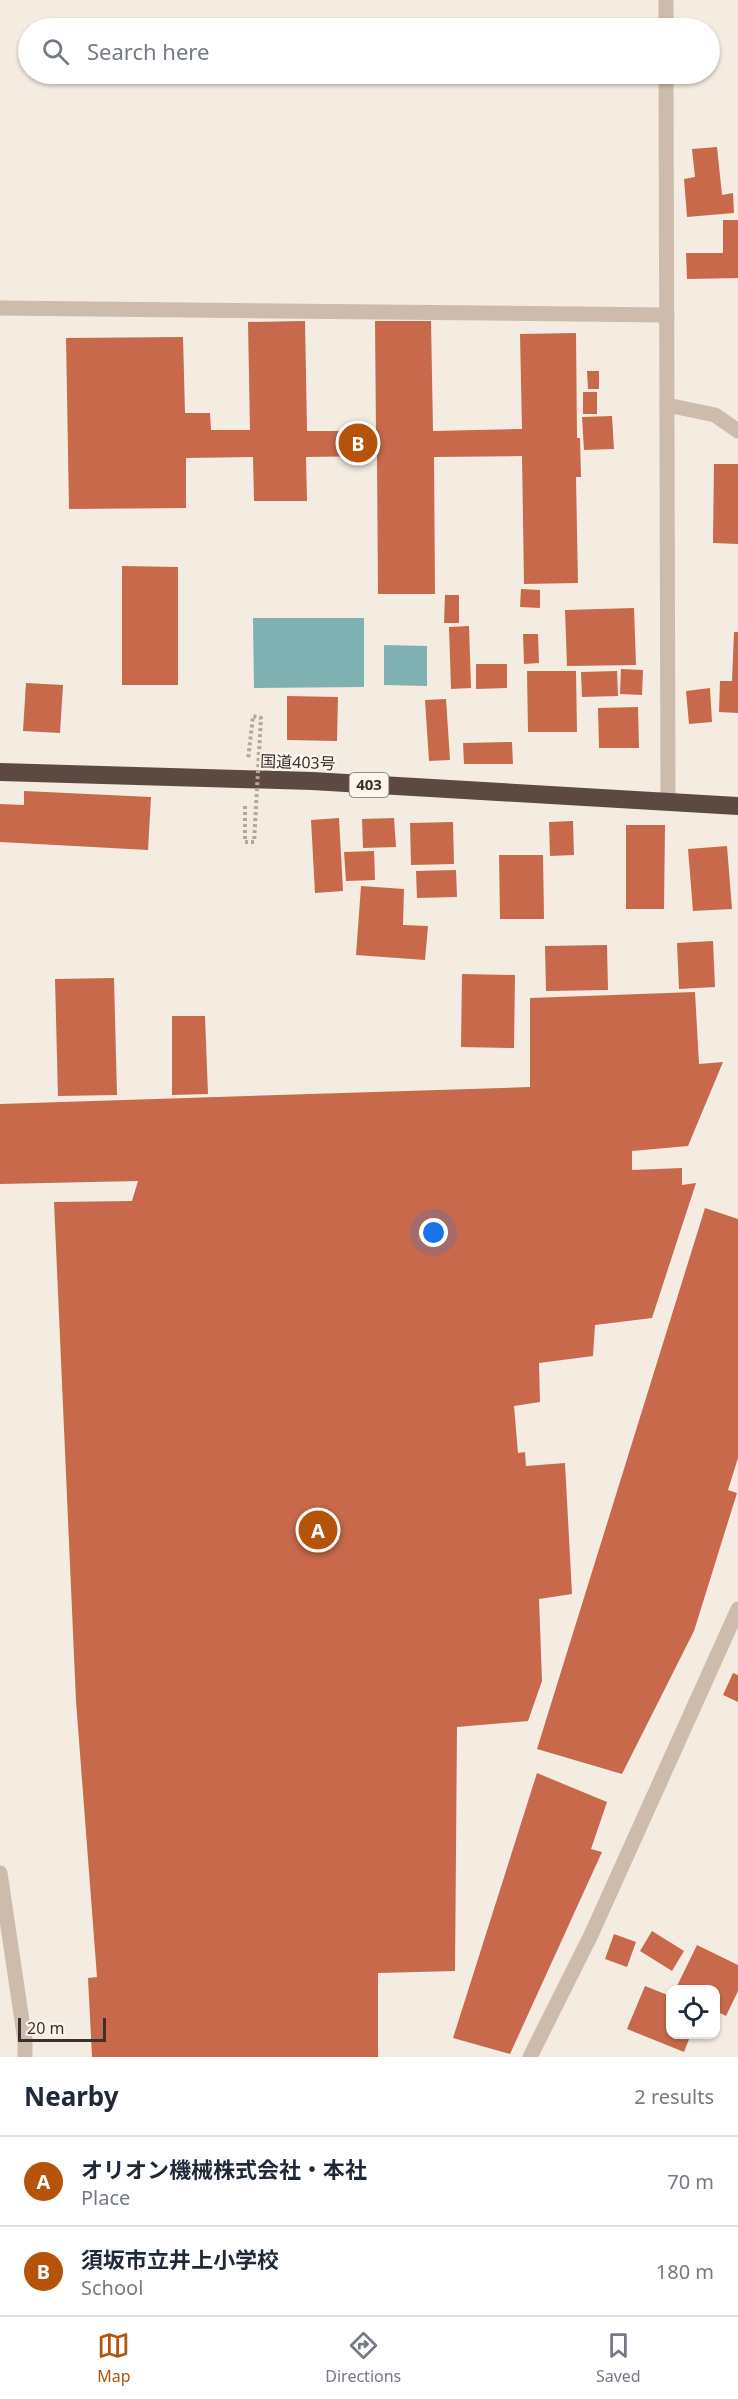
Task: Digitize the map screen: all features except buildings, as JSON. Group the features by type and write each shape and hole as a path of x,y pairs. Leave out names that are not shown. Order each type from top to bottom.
{"highway":[{"name":"国道403号","path":"0,772 312,781 738,806"}],"street":[{"path":"666,0 666,18"},
{"path":"666,84 668,803"},
{"path":"0,308 667,315"},
{"path":"667,405 715,415 738,431"},
{"path":"530,2057 596,1924 738,1609"},
{"path":"0,1873 24,2030 25,2057"}],"path":[{"path":"245,806 245,842 254,842 261,718 253,716 248,760"}],"water":[{"path":"253,618 364,618 364,687 254,688"},
{"path":"384,645 427,646 427,686 384,685"}],"place":[{"name":"須坂市立井上小学校","path":"358,443"},
{"name":"オリオン機械株式会社・本社","path":"318,1530"}]}
